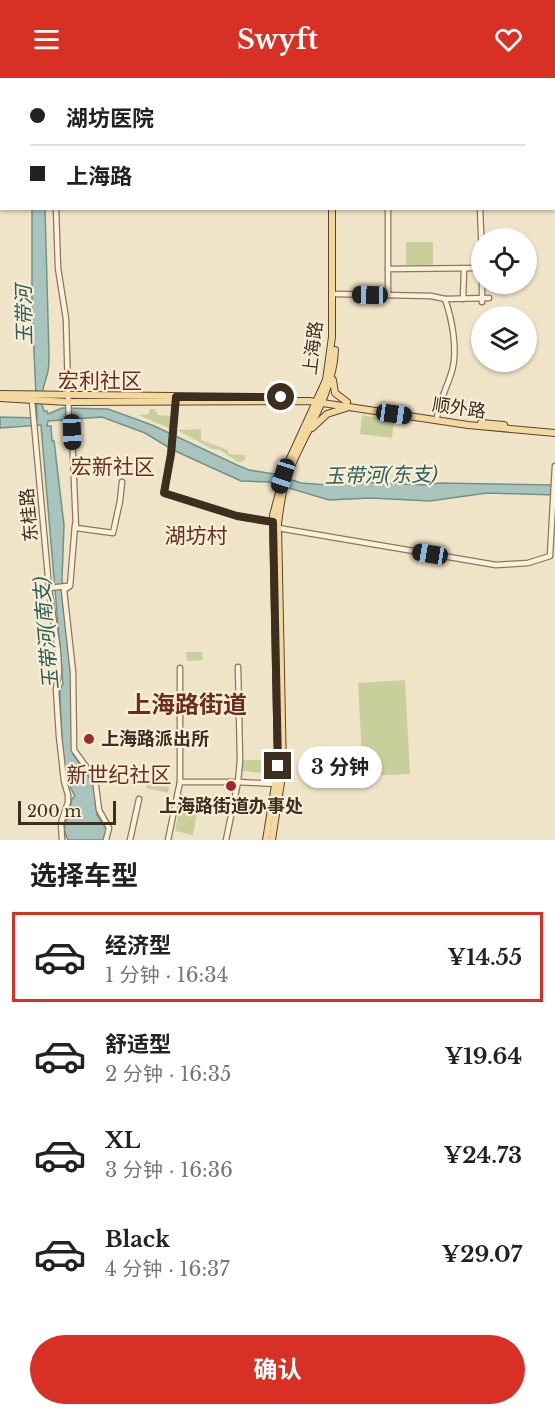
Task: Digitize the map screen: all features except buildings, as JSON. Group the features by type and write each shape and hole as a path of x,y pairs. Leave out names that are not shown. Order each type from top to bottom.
{"main road":[{"name":"上海路","path":"266,840 277,784 278,766 275,525 278,498 285,475 333,375 335,294 333,210"},
{"name":"上海路","path":"285,475 307,433 329,370 332,344 333,210"},
{"path":"333,375 335,393 350,405"},
{"name":"顺外路","path":"0,393 32,398"},
{"name":"顺外路","path":"0,398 49,398 68,401 320,400 478,426 555,431"},
{"name":"顺外路","path":"350,405 555,431"},
{"path":"307,433 327,414 350,405"},
{"name":"上海路","path":"272,840 283,770 275,525"}],"street":[{"path":"57,210 58,268 66,319 75,525 70,585 64,590 73,672 74,750 95,779 99,810 110,828 106,840"},
{"path":"388,210 388,295"},
{"path":"480,210 481,228"},
{"path":"388,269 471,269"},
{"path":"464,269 464,299"},
{"path":"335,294 431,296 445,299 484,300 483,294"},
{"path":"437,417 439,402 452,369 453,353 449,310 445,299"},
{"name":"东桂路","path":"32,398 58,652 59,673 56,689 59,736 68,798 61,823 62,840"},
{"path":"176,399 171,454 164,493 237,516 275,525 496,565 528,563 550,556 555,466"},
{"path":"75,525 80,529 113,532 122,482"},
{"path":"50,588 67,586"},
{"path":"226,840 238,782 240,760 238,667"},
{"path":"168,840 180,782 180,668"},
{"path":"180,782 277,784"},
{"path":"68,798 75,794"},
{"path":"130,840 139,799"}],"green space":[{"path":"406,242 433,242 433,265 406,265"},
{"path":"150,409 155,409 158,415 171,416 171,429 138,415 148,414"},
{"path":"362,415 394,420 392,438 360,434"},
{"path":"201,429 201,440 228,450 229,454 244,455 246,458 238,462 220,450 212,449 177,430"},
{"path":"186,652 202,652 203,660 187,661"},
{"path":"405,680 410,774 363,776 358,683"},
{"path":"242,760 266,760 263,773 241,771"},
{"path":"148,782 170,784 168,793 146,788"},
{"path":"182,794 200,798 193,835 175,831"}],"water":[{"path":"32,210 45,210 49,359 42,406 48,414 62,408 108,409 152,425 249,470 274,474 301,483 555,485 555,495 487,493 430,501 370,498 329,500 269,482 241,481 173,450 145,433 102,417 48,421 47,426 51,426 52,441 54,441 64,525 62,580 71,663 73,754 95,786 97,815 107,830 105,840 68,840 64,830 72,799 75,796 64,763 60,700 60,689 63,684 41,425 0,428 0,417 37,418 32,308"}],"place":[{"name":"上海路派出所","path":"89,739"},
{"name":"上海路街道办事处","path":"231,786"}],"district":[{"name":"宏利社区","path":"100,381"},
{"name":"宏新社区","path":"113,467"},
{"name":"湖坊村","path":"196,536"},
{"name":"上海路街道","path":"187,704"},
{"name":"新世纪社区","path":"119,775"}],"route":[{"path":"278,766 273,522 237,516 164,493 171,454 176,397 281,397"}],"water label":[{"name":"玉带河","path":"24,315"},
{"name":"玉带河(东支)","path":"381,475"},
{"name":"玉带河(南支)","path":"46,633"}]}
